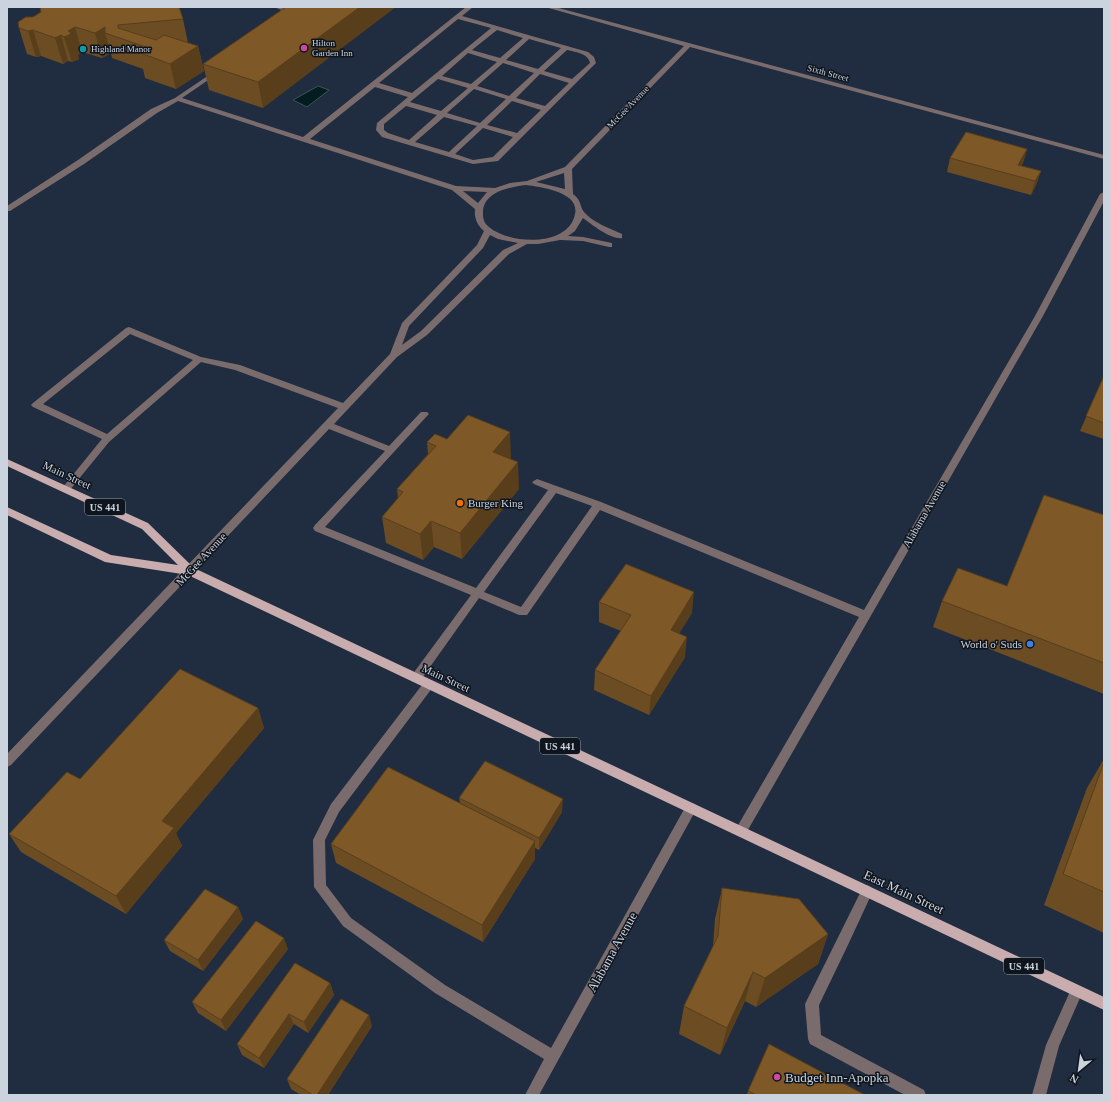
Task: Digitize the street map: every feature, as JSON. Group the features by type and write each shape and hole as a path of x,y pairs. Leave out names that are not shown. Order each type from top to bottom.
{"main road":[{"name":"Main Street","path":"7,462 145,526 190,571"},
{"name":"Main Street","path":"7,511 109,559 190,571 691,808"},
{"name":"East Main Street","path":"691,808 1104,1004"}],"street":[{"path":"277,7 289,11"},
{"path":"304,140 470,7"},
{"name":"Sixth Street","path":"548,7 1104,157"},
{"path":"457,17 586,53 592,58 593,63 495,159 473,162 385,135 380,130 381,123 495,28"},
{"path":"410,143 528,37"},
{"name":"McGee Avenue","path":"526,183 568,169 689,45"},
{"path":"450,155 566,47"},
{"path":"466,51 574,82"},
{"path":"7,209 80,162 154,111 177,99 227,64"},
{"path":"436,76 546,109"},
{"path":"374,84 413,96"},
{"path":"177,99 455,188 495,190"},
{"path":"405,102 518,136"},
{"path":"568,169 569,194"},
{"path":"580,212 577,222 569,230 557,237 541,242 524,242 504,239 488,231 477,215 478,207 484,198 495,190 509,185 526,183 542,184 557,188 569,194 577,203 580,212 598,226 619,236"},
{"path":"455,188 478,207"},
{"name":"Alabama Avenue","path":"741,831 1039,316 1104,194"},
{"name":"McGee Avenue","path":"394,354 405,325 480,246 488,231"},
{"path":"557,237 584,239 609,245"},
{"name":"McGee Avenue","path":"7,762 190,571 394,354 424,333 506,252 524,242"},
{"path":"108,438 36,405 128,330 199,359 237,367 344,407"},
{"path":"66,489 108,438 199,359"},
{"path":"424,414 318,528 523,612 598,505"},
{"path":"327,425 391,450"},
{"path":"537,482 598,505 866,615"},
{"path":"416,678 476,593 554,488"},
{"path":"429,684 336,808 318,840 320,886 347,922 440,989 553,1057"},
{"name":"Alabama Avenue","path":"532,1095 691,808"},
{"path":"867,892 812,1004 815,1039 919,1095"},
{"path":"1039,1095 1053,1045 1077,991"}],"shaded area":[{"path":"318,86 329,90 307,107 293,100"}],"building":[{"path":"40,7 179,7 183,19 118,25 118,28 156,40 164,35 198,46 170,64 138,52 146,47 105,33 105,27 95,33 75,27 68,31 71,33 69,35 64,37 61,35 55,38 33,30 28,31 19,28 18,22 26,17 33,17 41,12"},
{"path":"286,7 360,7 258,82 203,64"},
{"path":"966,132 1027,149 1018,165 1041,171 1035,181 950,158"},
{"path":"1104,376 1104,423 1086,416"},
{"name":"Burger King","path":"468,415 510,432 493,452 518,462 460,533 431,521 420,534 382,517 403,492 397,489 436,446 427,442 435,434 447,439"},
{"path":"1044,495 1104,515 1104,663 942,601 958,568 1007,586"},
{"path":"626,564 694,592 671,630 687,637 651,696 595,670 631,615 599,602"},
{"path":"180,669 258,708 162,821 174,828 116,896 9,834 67,772 80,779"},
{"path":"485,761 563,799 539,838 459,798"},
{"path":"1104,762 1104,892 1063,874"},
{"path":"388,767 535,841 482,925 331,844"},
{"path":"722,888 799,899 828,934 765,978 753,972 727,1028 684,1006 718,936"},
{"path":"205,889 238,907 198,960 164,940"},
{"path":"256,921 284,938 221,1020 192,1002"},
{"path":"295,963 330,983 304,1022 289,1014 259,1058 237,1044"},
{"path":"341,999 369,1015 317,1095 313,1095 287,1079"},
{"path":"769,1044 865,1095 756,1095 748,1091"}],"place":[{"name":"Hilton Garden Inn","path":"304,48"},
{"name":"Highland Manor","path":"83,49"},
{"name":"Burger King","path":"460,503"},
{"name":"World o' Suds","path":"1030,644"},
{"name":"Budget Inn-Apopka","path":"777,1077"}]}
